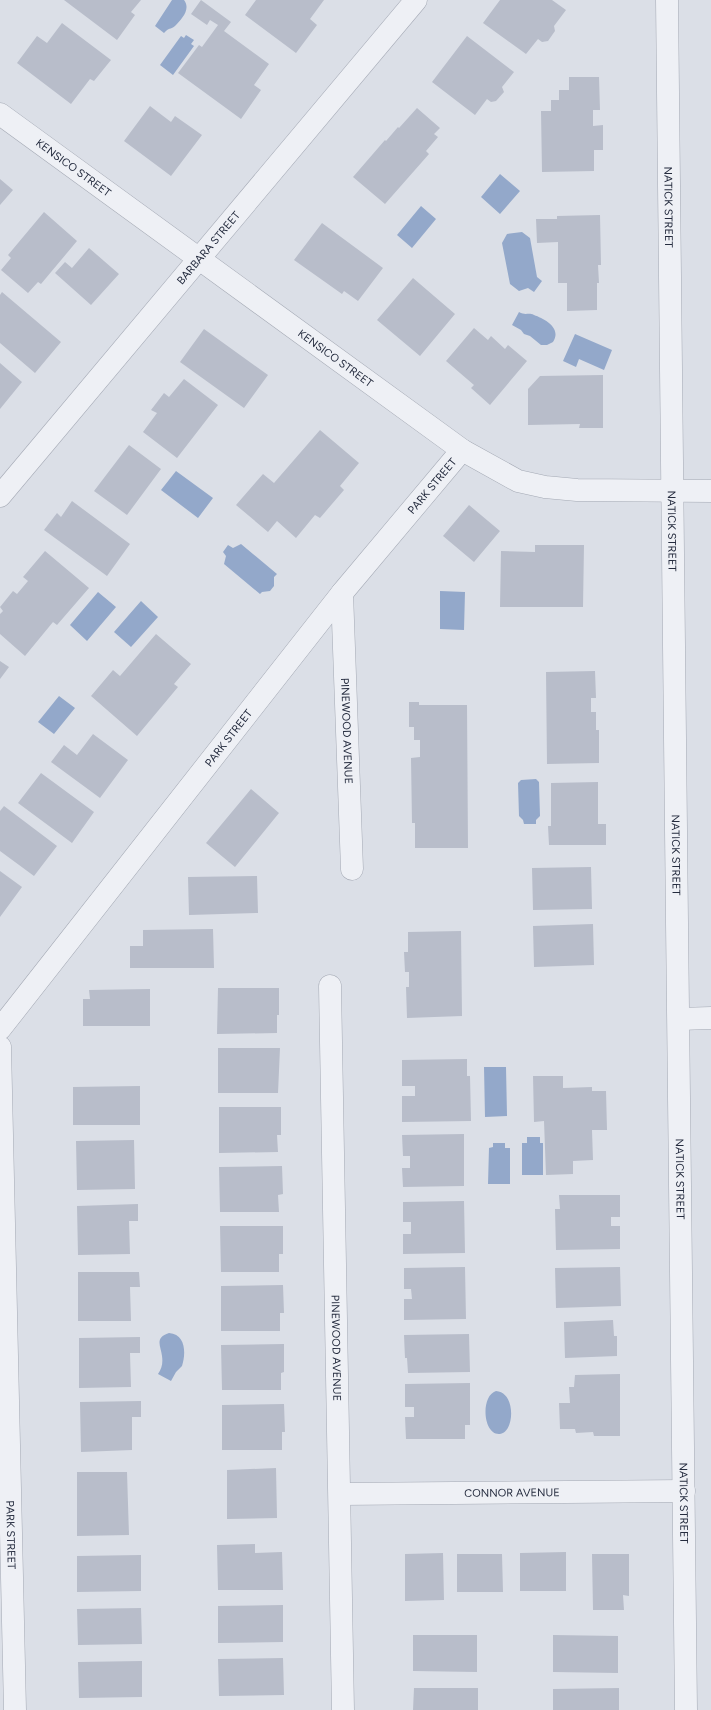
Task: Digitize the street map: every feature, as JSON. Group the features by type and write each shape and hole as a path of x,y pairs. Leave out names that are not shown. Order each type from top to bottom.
{"street":[{"name":"BARBARA STREET","path":"0,496 416,0"},
{"name":"NATICK STREET","path":"667,0 671,492 679,1019 686,1710"},
{"name":"KENSICO STREET","path":"0,114 198,260 462,450 518,481 545,487 577,490 671,492 711,491"},
{"name":"PARK STREET","path":"0,1029 342,593 462,450"},
{"name":"PINEWOOD AVENUE","path":"342,593 352,869"},
{"name":"PINEWOOD AVENUE","path":"330,986 343,1710"},
{"path":"679,1019 711,1018"},
{"name":"PARK STREET","path":"0,1047 15,1710"},
{"name":"CONNOR AVENUE","path":"340,1494 684,1491"}],"water":[{"path":"172,0 184,0 187,7 183,17 175,26 164,33 155,26"},
{"path":"186,35 194,40 191,44 194,46 173,75 160,65 181,36 184,38"},
{"path":"500,174 520,191 500,214 481,197"},
{"path":"421,206 436,219 412,248 397,235"},
{"path":"522,232 530,238 537,277 542,281 534,292 528,288 519,291 510,284 502,243 507,234"},
{"path":"519,312 534,315 551,325 555,332 553,342 547,345 541,345 512,325"},
{"path":"575,334 612,350 604,370 579,359 576,367 563,361"},
{"path":"176,471 213,498 198,518 161,490"},
{"path":"241,544 277,574 274,577 274,586 270,591 262,592 260,594 224,564 226,556 223,552 228,545 233,548"},
{"path":"440,591 465,592 464,630 440,629"},
{"path":"98,592 116,607 87,641 70,625"},
{"path":"141,601 158,617 131,647 114,632"},
{"path":"59,696 75,708 54,734 38,722"},
{"path":"536,779 539,782 540,816 536,820 536,824 524,824 523,820 519,816 518,783 521,780"},
{"path":"484,1067 506,1067 507,1116 485,1117"},
{"path":"527,1137 540,1137 540,1143 543,1143 543,1175 522,1175 522,1143 527,1143"},
{"path":"493,1143 505,1143 505,1148 510,1148 510,1184 488,1184 489,1148 493,1147"},
{"path":"169,1333 175,1334 179,1337 182,1341 184,1351 182,1366 176,1372 171,1381 158,1374 162,1361 160,1340 161,1337"},
{"path":"496,1391 503,1393 507,1398 511,1412 509,1427 505,1432 500,1434 494,1433 490,1429 487,1423 486,1415 487,1400 491,1394"}],"building":[{"path":"64,0 141,0 131,12 135,15 117,40"},
{"path":"201,0 231,22 224,31 269,64 254,85 261,90 241,119 178,73 199,45 202,47 218,25 210,20 207,25 191,14"},
{"path":"256,0 324,0 310,19 317,25 296,53 245,15"},
{"path":"500,0 552,0 566,10 554,26 555,31 548,41 542,42 538,39 526,54 483,23"},
{"path":"62,23 111,60 94,81 90,79 71,104 17,63 37,36 47,43"},
{"path":"467,36 514,72 502,87 504,92 496,101 491,102 487,99 475,115 432,82"},
{"path":"569,77 599,77 600,110 593,110 593,126 603,125 603,150 594,150 594,171 542,172 541,111 551,111 551,100 559,100 559,90 569,90"},
{"path":"150,106 171,122 175,116 202,135 171,176 124,141"},
{"path":"417,108 440,128 434,134 438,137 426,151 429,154 385,204 353,177 385,140 386,141 398,127 399,128"},
{"path":"0,179 13,190 0,205"},
{"path":"44,212 77,241 41,284 38,282 28,293 1,270 11,258 8,255"},
{"path":"600,215 601,265 598,265 599,283 597,283 597,310 567,311 567,283 558,283 558,242 537,243 536,219 557,219 557,216"},
{"path":"322,223 383,268 358,301 344,291 342,294 294,260"},
{"path":"89,248 119,274 91,305 55,273 65,262 72,268"},
{"path":"413,278 455,314 420,356 377,320"},
{"path":"2,292 61,342 35,373 0,343 0,295"},
{"path":"474,328 488,340 491,336 505,349 508,345 527,361 490,405 471,388 474,385 446,361"},
{"path":"204,329 268,375 244,408 180,362"},
{"path":"0,363 22,382 0,409"},
{"path":"603,375 603,428 579,428 580,424 528,425 528,389 540,376"},
{"path":"184,379 218,405 177,458 143,432 157,413 151,410 164,393 169,397"},
{"path":"320,430 359,463 340,486 344,490 320,518 315,515 296,538 277,521 268,532 236,505 263,474 274,483"},
{"path":"129,445 161,469 127,515 94,491"},
{"path":"72,501 130,544 107,576 44,530 57,513 61,517"},
{"path":"469,505 500,531 474,562 443,536"},
{"path":"535,545 584,545 583,607 500,607 501,551 535,552"},
{"path":"45,551 89,588 57,625 53,622 25,656 0,634 0,614 3,611 0,607 13,591 17,594 28,581 23,577"},
{"path":"156,634 191,664 174,684 178,687 137,736 91,696 113,670 120,676"},
{"path":"0,661 9,667 0,679"},
{"path":"595,671 596,698 591,698 591,712 596,712 596,730 599,730 599,763 547,764 546,672"},
{"path":"409,702 419,702 419,705 467,705 468,848 415,848 415,823 412,823 411,758 420,757 420,740 414,740 414,727 409,727"},
{"path":"93,734 128,760 100,798 51,762 64,745 77,755"},
{"path":"41,773 94,812 72,843 18,803"},
{"path":"598,782 598,824 606,824 606,845 549,845 548,826 551,826 551,783"},
{"path":"251,789 279,813 235,867 206,843"},
{"path":"4,806 57,846 34,876 0,851 0,811"},
{"path":"591,867 592,909 533,910 532,868"},
{"path":"0,871 22,887 0,917"},
{"path":"257,876 258,913 189,915 188,877"},
{"path":"593,924 594,965 534,967 533,926"},
{"path":"213,929 214,968 130,968 130,946 143,946 143,930"},
{"path":"461,931 462,1016 407,1018 406,987 409,987 409,972 405,972 404,952 408,952 408,932"},
{"path":"218,988 279,988 277,1033 217,1034"},
{"path":"150,989 150,1026 83,1026 83,999 90,999 89,990"},
{"path":"218,1048 280,1048 278,1093 218,1093"},
{"path":"467,1059 467,1076 470,1076 471,1121 402,1122 402,1096 415,1096 415,1086 402,1086 402,1060"},
{"path":"533,1076 563,1076 563,1088 592,1087 592,1091 606,1091 607,1130 592,1130 593,1160 573,1161 573,1174 546,1175 544,1121 534,1122"},
{"path":"140,1086 140,1125 73,1125 73,1087"},
{"path":"219,1107 281,1107 281,1135 277,1135 278,1152 219,1153"},
{"path":"464,1134 464,1186 403,1187 402,1168 410,1168 410,1156 403,1156 402,1135"},
{"path":"134,1140 135,1189 77,1190 76,1141"},
{"path":"282,1166 283,1194 278,1195 279,1212 220,1212 219,1167"},
{"path":"559,1195 620,1195 620,1217 611,1217 611,1226 620,1226 620,1249 556,1250 555,1209 560,1209"},
{"path":"464,1201 465,1253 403,1254 403,1234 411,1234 411,1222 403,1222 403,1202"},
{"path":"138,1204 138,1221 129,1221 130,1254 78,1255 77,1206"},
{"path":"220,1226 283,1226 283,1254 279,1254 279,1272 221,1272"},
{"path":"465,1267 466,1319 404,1320 404,1299 412,1299 411,1289 404,1289 404,1268"},
{"path":"620,1267 621,1306 556,1308 555,1268"},
{"path":"78,1272 139,1272 140,1287 130,1287 131,1321 78,1321"},
{"path":"283,1285 284,1313 280,1313 280,1331 221,1331 221,1286"},
{"path":"613,1320 614,1336 617,1336 617,1356 565,1358 564,1322"},
{"path":"469,1334 470,1372 408,1373 407,1358 405,1358 404,1335"},
{"path":"140,1337 140,1353 130,1353 131,1387 79,1388 79,1338"},
{"path":"284,1344 284,1372 281,1373 281,1390 222,1390 221,1345"},
{"path":"620,1374 620,1436 594,1436 593,1432 576,1433 575,1429 560,1429 559,1403 570,1403 569,1387 574,1387 575,1375"},
{"path":"470,1383 470,1425 465,1425 465,1439 406,1439 405,1417 414,1417 414,1407 405,1407 405,1384"},
{"path":"141,1401 141,1417 132,1417 132,1450 81,1452 80,1402"},
{"path":"284,1404 285,1432 282,1432 282,1450 222,1450 222,1405"},
{"path":"276,1468 277,1518 227,1519 227,1470"},
{"path":"77,1472 127,1472 129,1535 77,1536"},
{"path":"255,1544 255,1553 282,1552 283,1590 218,1590 217,1545"},
{"path":"566,1552 566,1591 520,1591 520,1553"},
{"path":"443,1553 444,1600 405,1601 405,1554"},
{"path":"457,1554 502,1554 503,1592 457,1592"},
{"path":"592,1554 629,1554 629,1596 623,1595 624,1610 593,1610"},
{"path":"141,1555 141,1591 77,1592 77,1556"},
{"path":"283,1605 283,1642 218,1643 218,1606"},
{"path":"141,1608 142,1644 78,1645 77,1609"},
{"path":"413,1635 477,1635 477,1672 413,1671"},
{"path":"553,1635 618,1636 618,1673 553,1672"},
{"path":"283,1658 284,1695 219,1696 218,1659"},
{"path":"142,1661 142,1697 79,1698 78,1662"},
{"path":"414,1688 478,1688 478,1710 413,1710"},
{"path":"619,1688 619,1710 553,1710 553,1689"}]}
